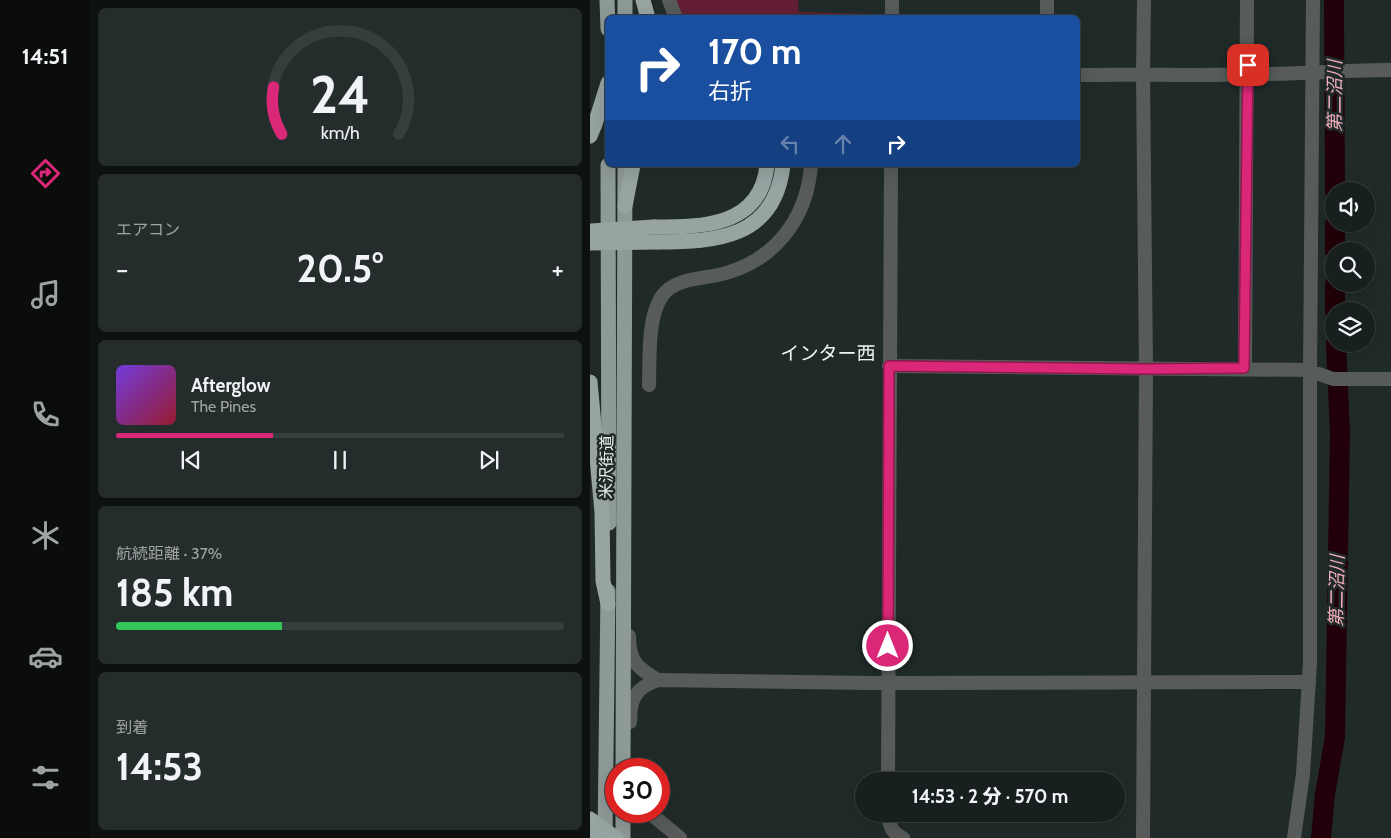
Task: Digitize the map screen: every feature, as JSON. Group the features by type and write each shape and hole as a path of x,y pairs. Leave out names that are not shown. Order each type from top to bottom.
{"highway":[{"path":"607,0 608,15"},
{"path":"625,0 625,15"},
{"path":"643,0 647,15"},
{"path":"590,136 605,92"},
{"name":"米沢街道","path":"605,838 608,604 608,167"},
{"name":"米沢街道","path":"623,758 625,167"},
{"path":"624,206 633,167"},
{"path":"590,243 656,235 717,223 735,216 757,197 764,183 767,167"},
{"path":"590,230 713,240 732,235 761,217 771,203 781,182 783,167"},
{"path":"590,382 602,512 603,580 608,604"},
{"path":"590,819 616,838"},
{"path":"623,823 623,838"}],"street":[{"path":"669,0 675,15"},
{"path":"892,0 892,15"},
{"path":"1047,0 1047,15"},
{"path":"1143,838 1146,369 1144,0"},
{"path":"1244,368 1248,0"},
{"path":"1294,838 1302,774 1309,682 1313,0"},
{"path":"1080,75 1248,75 1391,70"},
{"path":"649,385 651,338 655,310 663,294 676,284 720,274 744,266 765,254 780,242 792,226 802,206 812,167"},
{"path":"888,772 891,167"},
{"path":"889,366 1146,369 1244,368 1310,372 1337,379 1391,379"},
{"path":"624,617 629,627 629,647 634,662 645,673 658,680"},
{"path":"630,758 630,708 632,699 645,686 658,680 888,683 1309,682"},
{"path":"889,822 893,833 903,838"},
{"path":"662,823 680,838"}],"shaded area":[{"path":"665,0 798,0 799,12 876,14 876,15 671,15"}],"waterway":[{"name":"第二沼川","path":"1334,0 1335,182"},
{"name":"第二沼川","path":"1335,232 1335,242"},
{"name":"第二沼川","path":"1335,292 1335,302"},
{"name":"第二沼川","path":"1321,838 1325,794 1335,737 1340,432 1336,352"}],"district":[{"name":"インター西","path":"828,353"}],"route":[{"path":"888,646 889,366 1146,369 1244,368 1248,65"}]}
